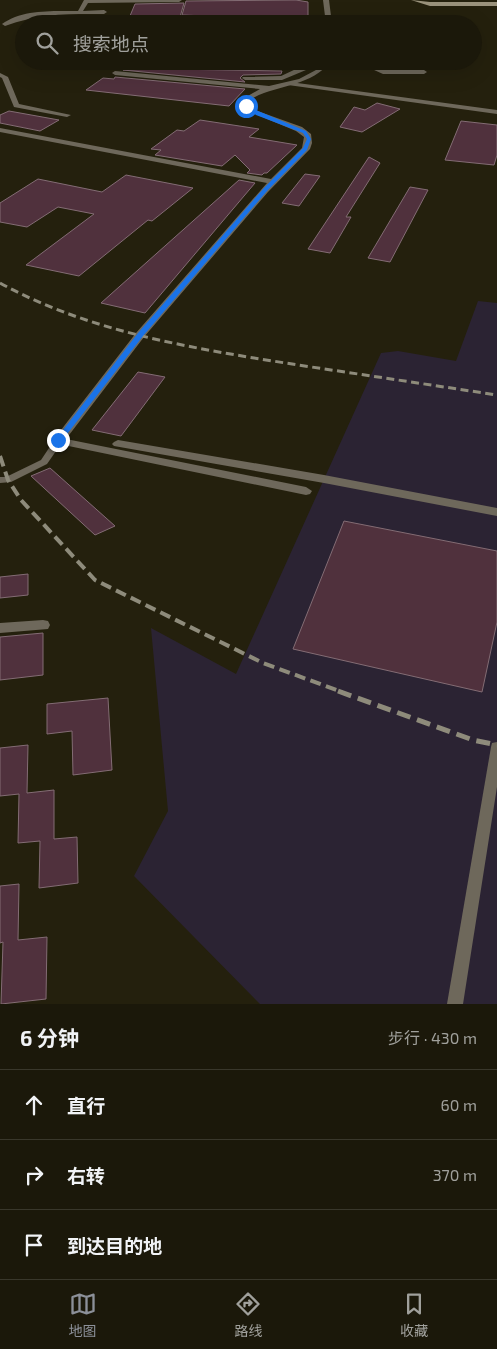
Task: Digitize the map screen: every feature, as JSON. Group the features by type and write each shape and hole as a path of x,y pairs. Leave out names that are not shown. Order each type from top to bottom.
{"street":[{"path":"74,15 86,1 179,0"},
{"path":"326,0 328,15"},
{"path":"414,0 430,4 497,4"},
{"path":"74,15 104,12"},
{"path":"5,24 15,18"},
{"path":"86,70 272,88"},
{"path":"181,75 282,78 301,70"},
{"path":"60,438 140,335 273,182 306,149 309,139 304,132 258,114 246,106 246,102 252,95 290,84 315,70"},
{"path":"378,70 383,72 424,72"},
{"path":"0,75 5,77 16,106 67,115"},
{"path":"0,130 99,151 273,182"},
{"path":"60,438 306,491"},
{"path":"60,438 324,479 497,512"},
{"path":"0,628 43,625"}],"lane":[{"path":"290,84 497,112"},
{"path":"0,480 8,480 44,462 60,438"},
{"path":"455,1004 497,747"}],"shaded area":[{"path":"478,301 497,303 497,1004 260,1004 134,876 168,811 151,628 236,674 381,353 398,351 456,361"}],"building":[{"path":"296,0 308,2 308,15 182,15 186,1"},
{"path":"184,3 181,15 130,15 135,4"},
{"path":"123,70 282,71 281,74 243,75 240,78 245,82"},
{"path":"115,77 245,89 229,106 86,90 103,78 114,79"},
{"path":"377,103 400,109 362,132 340,127 354,107 365,110"},
{"path":"9,111 59,120 40,131 0,123 0,115"},
{"path":"200,120 259,129 249,137 297,145 267,173 262,175 247,173 250,170 235,155 222,166 155,155 161,150 151,149 177,130 184,131"},
{"path":"461,121 497,125 497,155 494,165 445,160"},
{"path":"369,157 380,163 346,217 351,217 330,253 308,249"},
{"path":"305,174 320,176 299,206 282,203"},
{"path":"126,175 193,188 152,221 148,220 79,276 26,265 94,214 58,207 27,227 0,222 0,203 38,179 102,192"},
{"path":"239,180 255,183 145,313 101,303"},
{"path":"410,187 428,190 390,262 368,258"},
{"path":"138,372 165,377 121,436 92,430"},
{"path":"50,468 115,526 95,535 31,476"},
{"path":"344,521 497,551 497,622 482,692 293,649"},
{"path":"28,574 28,595 0,598 0,577"},
{"path":"43,633 43,675 0,680 0,637"},
{"path":"108,698 112,770 73,775 72,731 47,734 47,704"},
{"path":"28,745 27,793 54,790 54,839 77,837 78,883 39,888 40,841 18,843 19,794 0,796 0,748"},
{"path":"19,884 18,940 47,937 46,999 1,1004 3,942 0,943 0,886"}],"railway":[{"path":"0,283 71,315 145,337 260,359 497,395"},
{"path":"0,456 8,480 21,500 95,580 263,663 342,692"},
{"path":"338,691 473,740 497,745"}],"route":[{"path":"58,440 140,335 265,190 306,149 309,139 304,132 258,114 246,106"}]}
